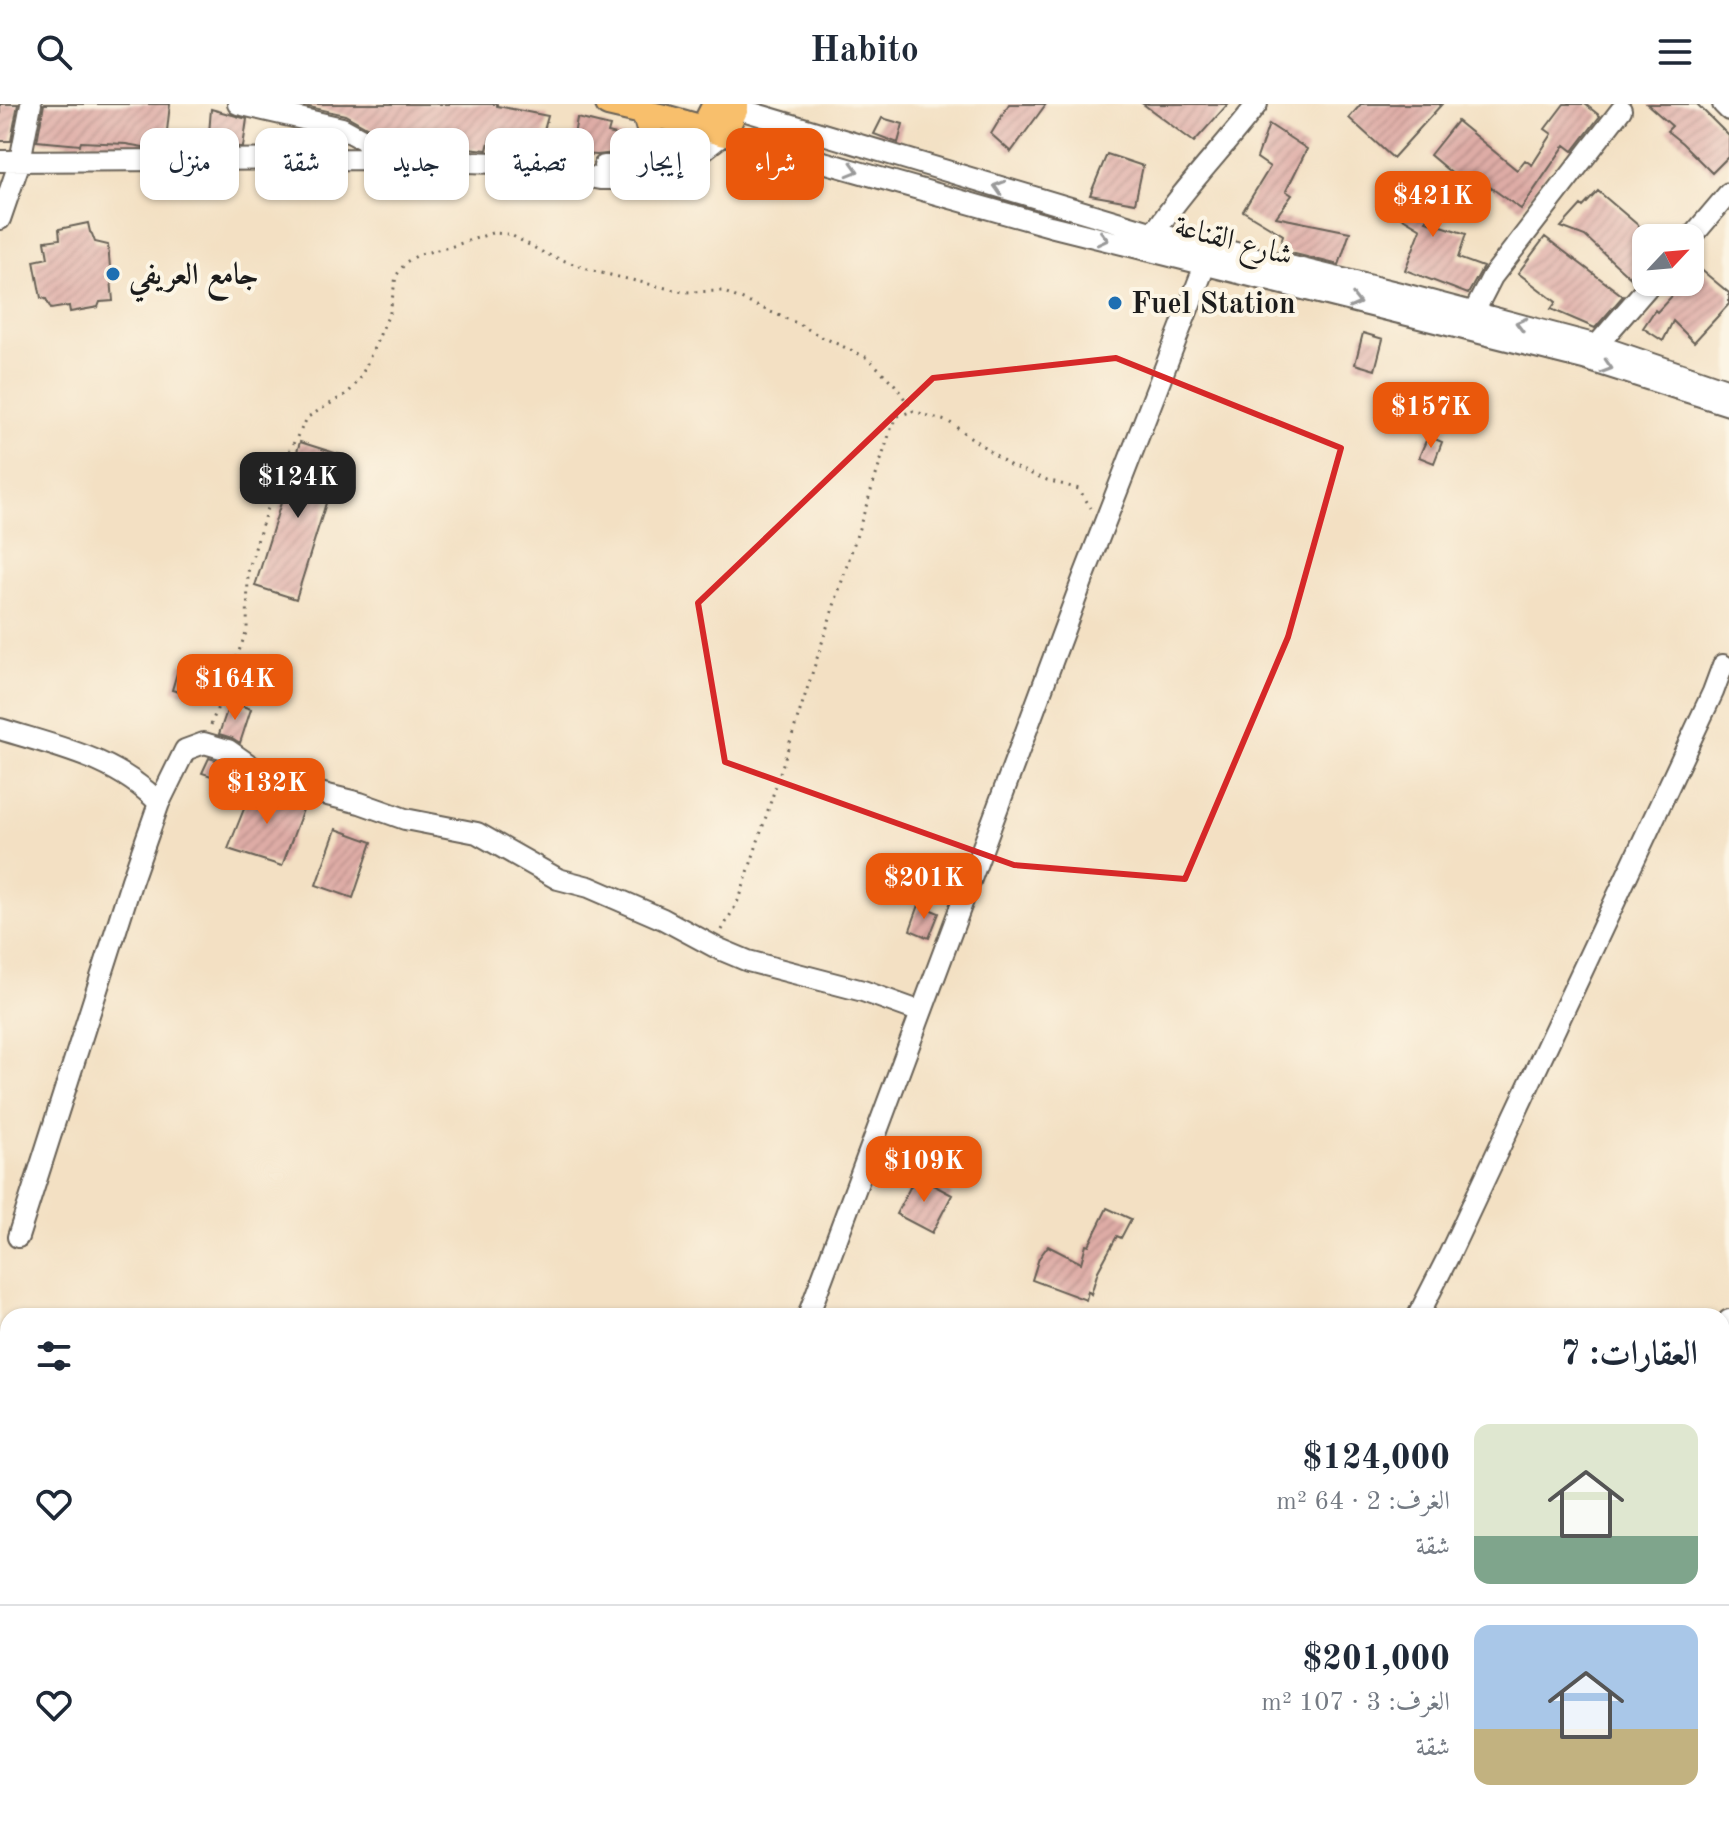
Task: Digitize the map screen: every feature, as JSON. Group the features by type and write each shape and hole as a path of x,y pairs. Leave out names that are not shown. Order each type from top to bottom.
{"main road":[{"path":"608,104 713,131 728,105"},
{"path":"644,112 649,128"}],"street":[{"path":"0,219 10,161 31,104"},
{"path":"238,104 342,128 364,140"},
{"path":"1154,233 1257,104"},
{"path":"1723,104 1729,110"},
{"name":"شارع القناعة","path":"728,105 1154,233 1597,345 1729,390"},
{"path":"1474,312 1492,277 1621,110"},
{"path":"594,178 662,178 672,174 713,131"},
{"name":"شارع القناعة","path":"713,131 1050,226 1584,359 1729,405"},
{"path":"10,161 364,159"},
{"path":"1703,224 1729,193"},
{"path":"811,1308 1136,438 1205,265"},
{"path":"1597,345 1640,296"},
{"path":"1422,1308 1723,665"},
{"path":"0,729 110,765 144,787 159,803"},
{"path":"18,1237 159,803 185,750 204,743 228,750 258,771 295,787 360,803 405,819 477,833 558,879 589,887 748,961 863,991 921,1012"}],"path":[{"path":"204,743 247,630 248,572 278,471 308,417 348,393 360,379 390,312 396,276 406,262 420,254 492,233 509,234 546,254 593,271 683,292 722,291 868,358 895,385 913,411"},
{"path":"710,945 723,929 740,897 891,429 898,416 913,411 949,422 1011,466 1079,489 1091,507"}],"highlighted area":[{"path":"1116,358 1341,448 1288,637 1185,879 1014,865 725,762 698,603 933,378"}],"building":[{"path":"0,104 18,104 11,141 0,141"},
{"path":"44,104 170,104 167,128 140,128 140,146 37,141"},
{"path":"296,104 497,104 548,116 545,128 485,128 485,150 469,148 469,128 368,128 345,115"},
{"path":"1009,104 1046,104 1011,152 991,134"},
{"path":"1143,104 1228,104 1194,142"},
{"path":"1361,104 1442,104 1393,158 1349,118"},
{"path":"1564,104 1585,104 1600,116 1573,151 1565,145 1521,209 1483,182 1474,192 1430,155 1457,121 1517,170 1525,160 1532,165 1552,134 1545,129"},
{"path":"1647,104 1697,104 1729,136 1729,156 1712,173 1667,131 1672,126"},
{"path":"211,109 247,119 243,147 239,147 239,128 209,128"},
{"path":"577,118 610,126 610,153 594,155 594,128 575,128"},
{"path":"882,118 903,124 898,143 874,134"},
{"path":"1269,124 1307,149 1286,191 1292,195 1276,217 1350,232 1339,265 1279,250 1283,235 1243,211 1270,167 1257,158"},
{"path":"1107,154 1143,166 1135,203 1090,195"},
{"path":"1406,174 1441,195 1426,221 1466,234 1458,258 1483,267 1468,294 1405,270 1421,229 1386,208"},
{"path":"1598,191 1637,224 1632,224 1632,279 1585,236 1561,227 1581,205 1583,207"},
{"path":"88,223 95,242 108,245 113,301 70,312 69,306 51,309 46,299 41,298 34,261 48,258 45,241 60,239 59,229"},
{"path":"1545,237 1623,296 1595,328 1551,309 1556,302 1518,273"},
{"path":"1704,272 1729,293 1729,304 1694,342 1673,321 1663,341 1643,328 1655,310 1657,312 1672,296 1704,296"},
{"path":"1363,333 1383,339 1375,370 1355,364"},
{"path":"1428,436 1442,442 1434,463 1419,457"},
{"path":"300,442 341,455 296,599 255,586"},
{"path":"180,663 207,671 197,697 172,690"},
{"path":"230,702 251,709 240,743 219,734"},
{"path":"209,758 232,769 227,781 202,773"},
{"path":"254,784 305,804 282,866 228,849"},
{"path":"336,829 372,842 353,898 316,885"},
{"path":"919,905 939,913 929,938 910,930"},
{"path":"916,1176 952,1195 932,1233 896,1214"},
{"path":"1107,1208 1131,1219 1121,1238 1117,1236 1086,1300 1032,1280 1039,1258 1048,1246 1081,1263 1086,1244 1089,1245"}],"place":[{"name":"جامع العريفي","path":"113,274"},
{"name":"Fuel Station","path":"1115,303"}]}
